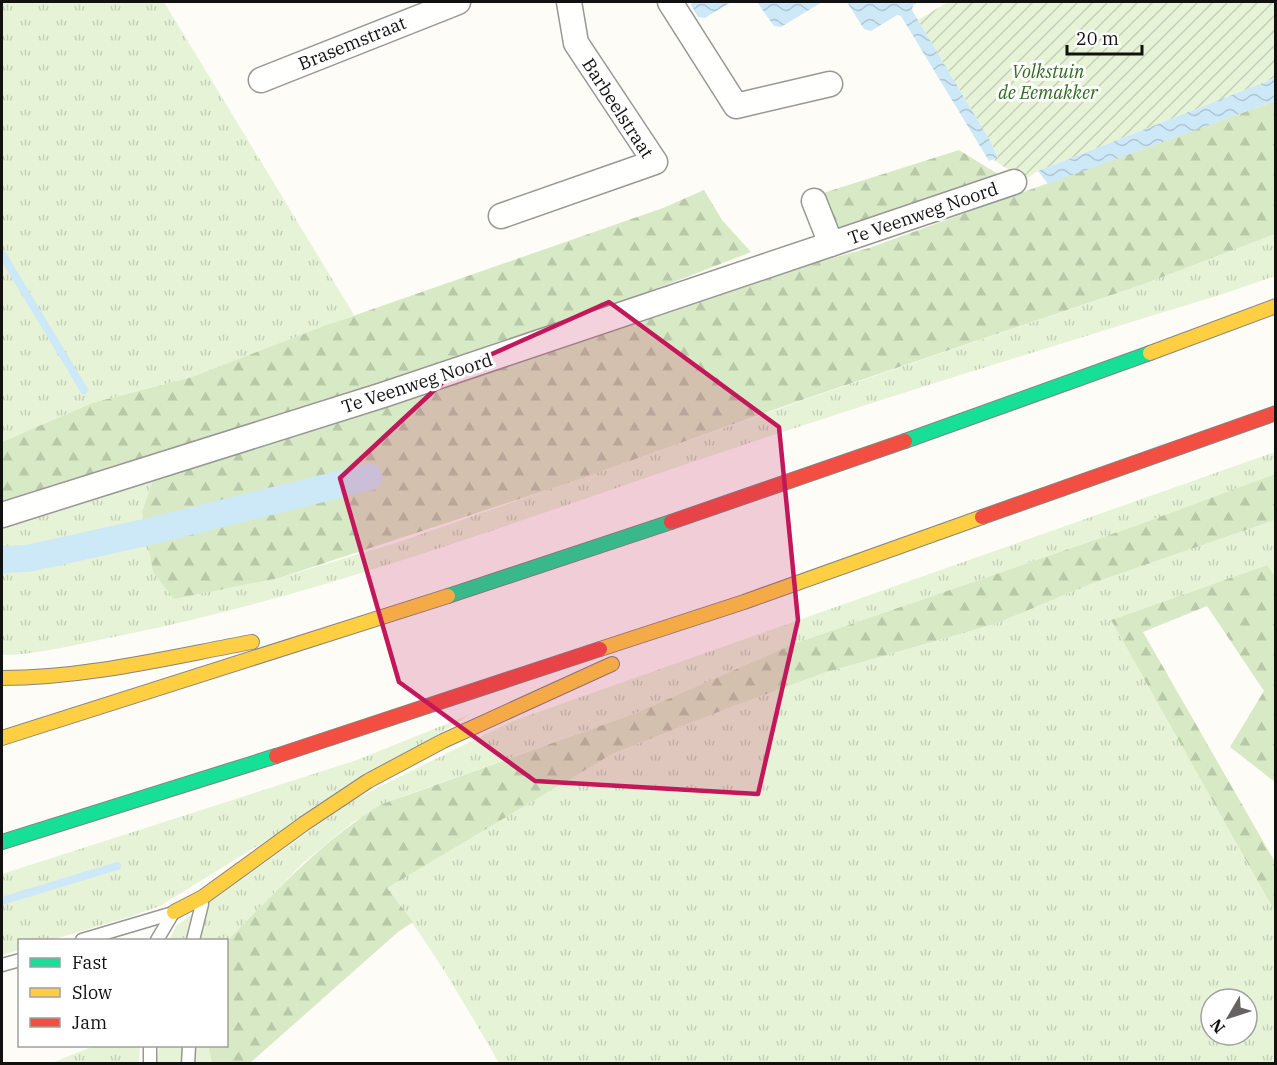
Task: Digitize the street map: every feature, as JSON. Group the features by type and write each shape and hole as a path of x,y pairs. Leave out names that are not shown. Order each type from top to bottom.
{"highway":[{"path":"2,738 375,620 811,473 1012,403 1275,306"},
{"path":"2,842 350,733 744,602 1275,413"},
{"path":"174,912 203,897 304,823 368,781 443,741 744,602"},
{"path":"2,678 40,678 375,620"}],"street":[{"name":"Barbeelstraat","path":"501,216 655,162 576,43 569,2"},
{"path":"670,2 736,106 830,84"},
{"name":"Brasemstraat","path":"261,80 447,3"},
{"name":"Te Veenweg Noord","path":"2,515 383,395 1014,182"},
{"name":"Te Veenweg Noord","path":"814,201 831,244"}],"lane":[{"path":"193,939 203,897"},
{"path":"85,939 174,912"},
{"path":"158,939 174,912"},
{"path":"2,965 18,961"},
{"path":"150,1047 150,1064"},
{"path":"188,1064 189,1047"}],"highlighted area":[{"path":"609,302 779,427 798,620 758,794 535,781 399,682 340,478 456,370"}],"green space":[{"path":"2,2 164,2 354,315 192,377 92,403 2,442"},
{"name":"Volkstuin de Eemakker","path":"948,2 1275,2 1275,78 1038,171 1024,180 994,160 998,157 989,139 918,20"},
{"path":"1275,101 1275,234 1144,284 793,403 568,483 279,578 174,599 153,572 142,512 153,480 723,288 869,248"},
{"path":"959,150 1001,176 842,232 829,222 820,194"},
{"path":"704,190 722,220 751,252 476,354 290,416 11,507 2,499 2,442 92,403 192,377 324,326 663,208"},
{"path":"1275,234 1275,276 1226,293 835,415 427,552 308,589 189,621 49,650 2,655 2,522 153,480 142,512 174,598 279,578 399,542 1144,284"},
{"path":"1275,452 1275,474 1135,526 796,643 636,713 404,796 353,822 302,864 228,940 170,939 176,926 353,800 510,722"},
{"path":"1275,474 1275,520 1093,583 995,624 824,673 612,754 387,888 413,922 398,932 250,1063 212,1063 208,1047 228,1047 228,940 318,851 358,819 380,805 636,713 796,643 1135,526"},
{"path":"1275,520 1275,578 1267,565 1111,620 1275,912 1275,1063 499,1063 432,952 386,888 612,754 824,673 995,624 1093,583"},
{"path":"1267,565 1276,578 1275,782 1230,747 1264,691 1207,606 1143,632 1275,862 1275,912 1111,620"},
{"path":"471,714 160,906 54,939 18,939 18,950 2,955 2,874 357,760"},
{"path":"92,1047 140,1047 139,1063 49,1064"},
{"path":"159,1047 208,1047 212,1063 157,1064"}],"water":[{"path":"692,2 731,2 705,18 698,17 691,5"},
{"path":"757,2 822,2 781,27 774,26"},
{"path":"847,2 919,2 913,5 912,10 998,158 989,161 901,16 897,15 871,31 864,29"},
{"path":"1275,78 1275,101 1048,184 1038,171"}],"waterway":[{"path":"2,254 84,390"},
{"path":"2,560 30,558 143,533 369,477"},
{"path":"2,901 117,866"}],"traffic: fast":[{"path":"905,441 1150,353"},
{"path":"448,596 671,522"},
{"path":"2,842 276,756"}],"traffic: slow":[{"path":"1150,353 1276,306"},
{"path":"600,649 744,602 982,517"},
{"path":"2,738 448,596"},
{"path":"2,678 96,671 252,642"},
{"path":"174,912 203,897 305,823 368,781 443,741 612,664"}],"traffic: jam":[{"path":"982,517 1276,413"},
{"path":"671,522 905,441"},
{"path":"276,756 600,649"}]}
